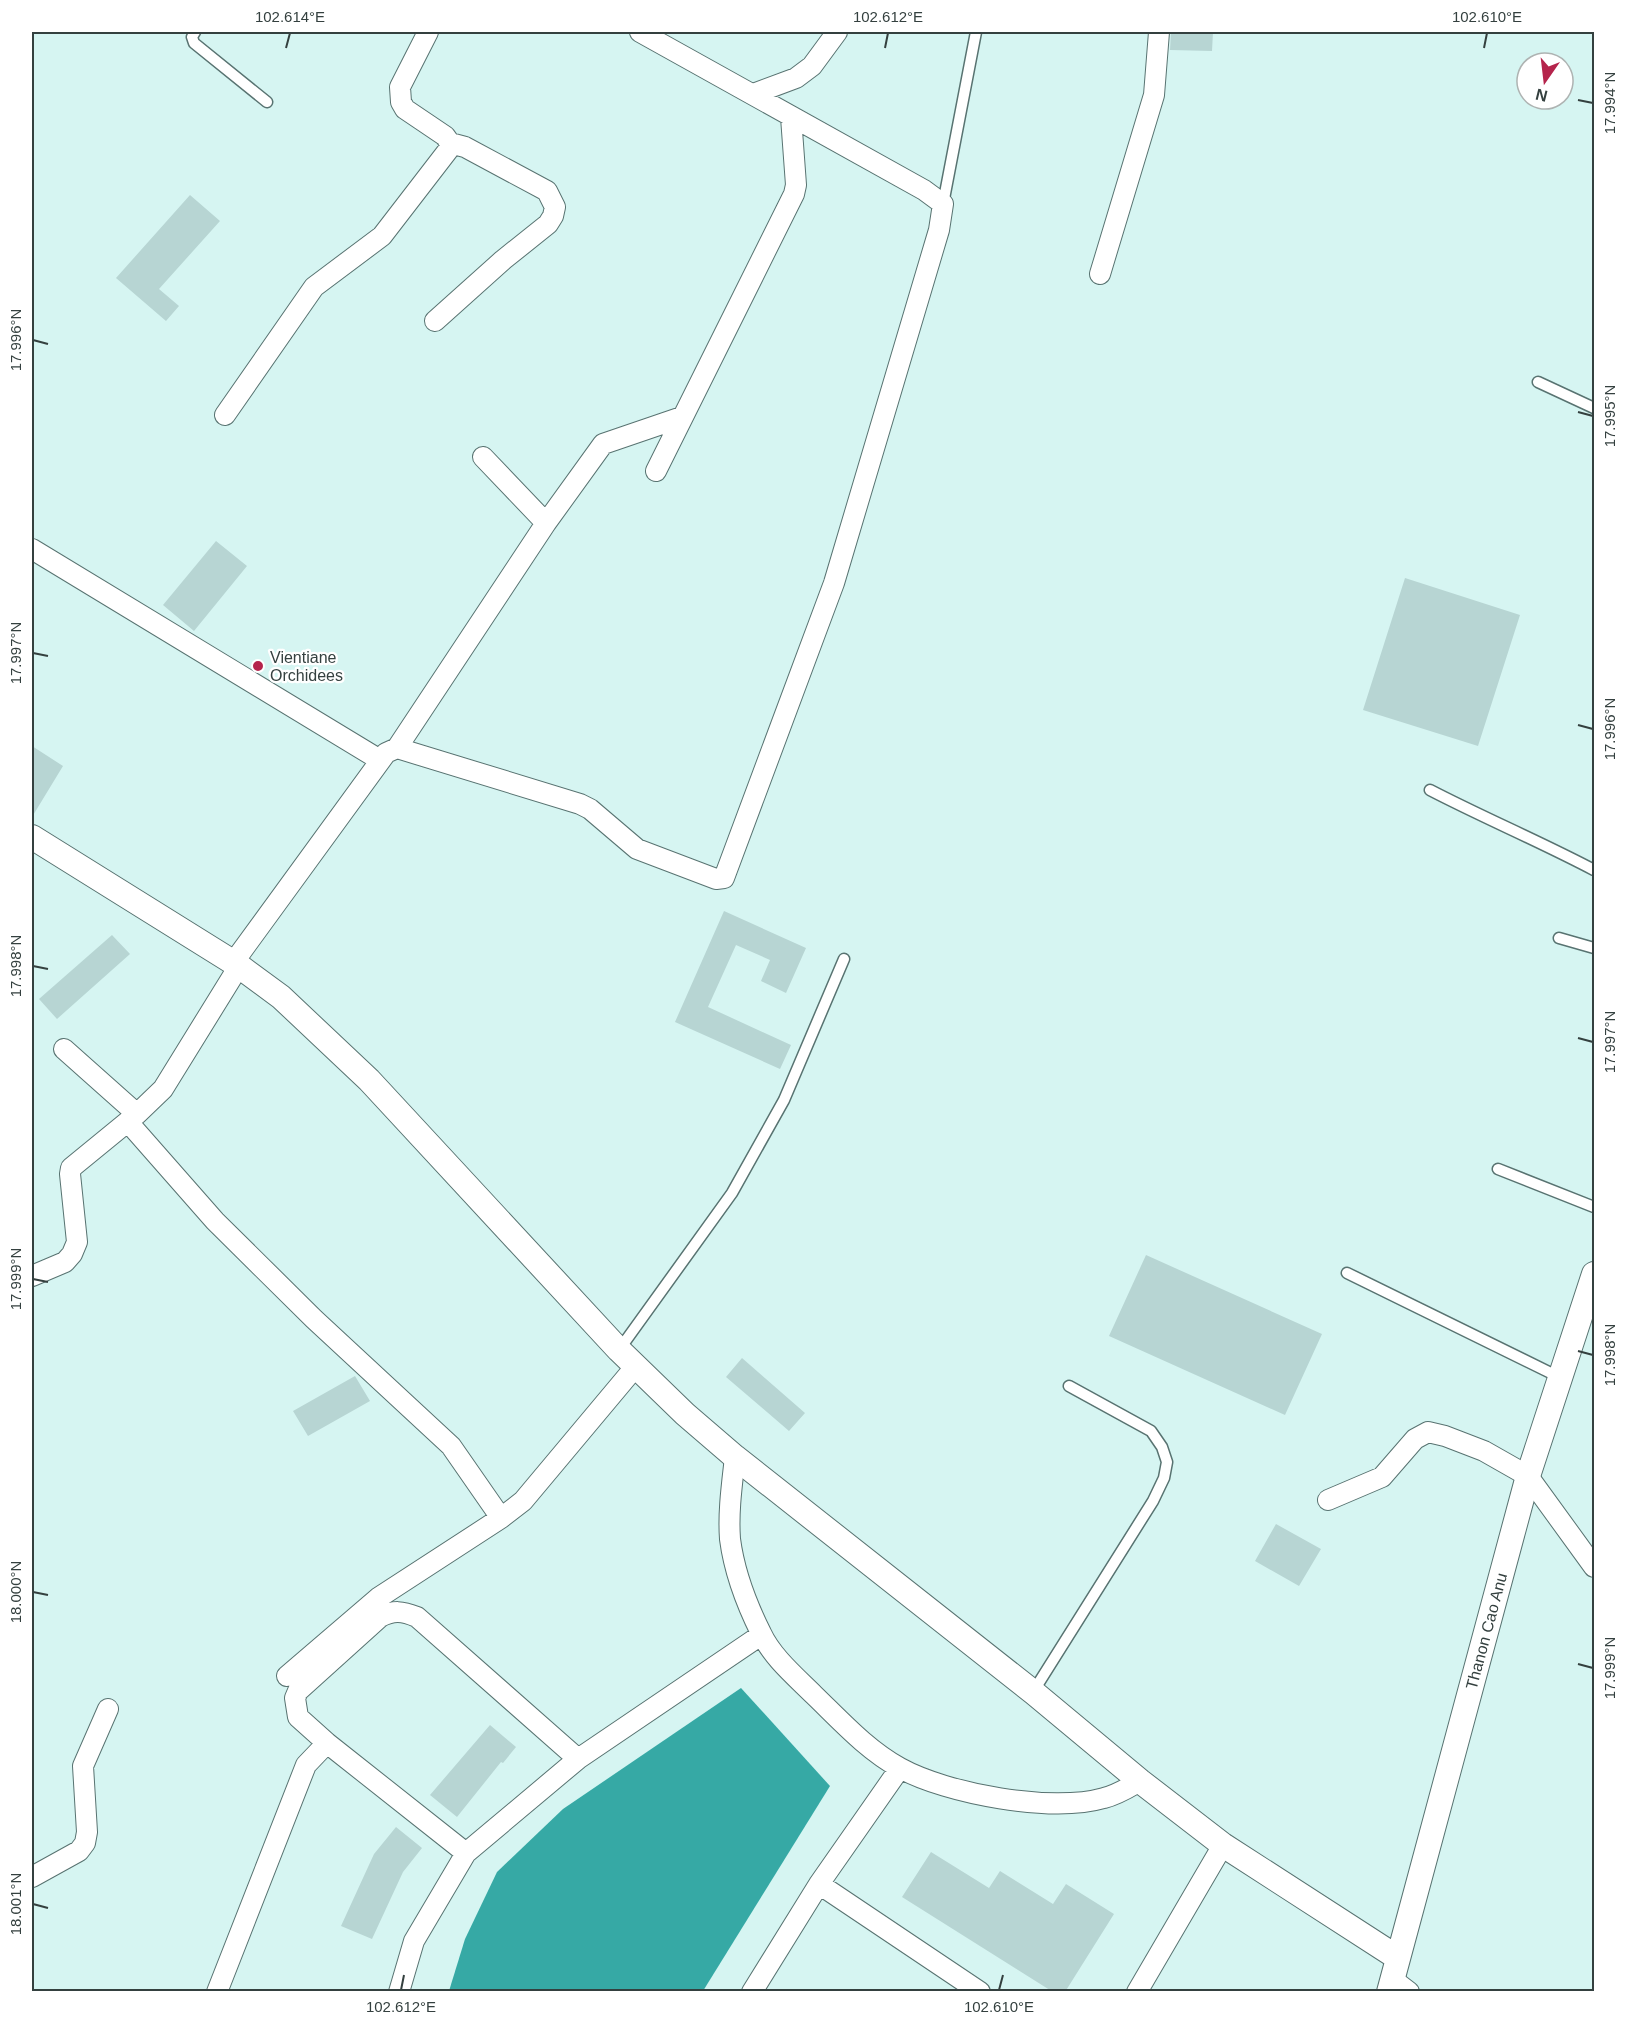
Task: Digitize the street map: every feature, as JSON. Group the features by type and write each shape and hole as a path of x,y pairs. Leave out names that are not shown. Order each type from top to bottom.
{"street":[{"path":"429,32 403,80 399,94 405,109 445,136 450,143 465,147 548,191 555,207 548,224 502,260 435,321"},
{"path":"397,748 580,804 590,809 638,849 716,879 724,878 834,583 939,230 943,204 924,190 640,32"},
{"path":"753,94 796,78 812,66 837,32"},
{"path":"1100,274 1154,95 1159,32"},
{"path":"656,471 794,194 796,185 791,117"},
{"path":"225,415 314,287 382,236 449,149 450,143"},
{"path":"32,1276 65,1262 72,1254 77,1242 71,1168 133,1118 163,1089 236,965 380,760 386,753 397,748 546,524 603,444 682,417"},
{"path":"483,457 546,524"},
{"path":"32,549 380,760"},
{"path":"33,841 236,965 281,997 369,1080 627,1358 685,1414 735,1457 1033,1692 1140,1780 1397,1980"},
{"path":"63,1049 133,1118 215,1221 314,1320 451,1446 501,1518"},
{"name":"Thanon Cao Anu","path":"1397,1980 1528,1476 1562,1378 1594,1274"},
{"path":"287,1676 378,1598 501,1518 523,1501 627,1358"},
{"path":"1328,1500 1382,1477 1415,1439 1428,1432 1445,1436 1484,1451 1528,1476 1594,1567"},
{"path":"735,1457 730,1503 730,1539 744,1591 761,1635 785,1666 867,1746 900,1768 922,1778 979,1794 1046,1803 1080,1803 1103,1799 1124,1791 1140,1780"},
{"path":"466,1853 327,1743 298,1717 295,1698 298,1691 380,1617 402,1611 417,1617 578,1759"},
{"path":"399,1992 414,1941 466,1853 578,1759 761,1635"},
{"path":"32,1876 79,1851 85,1843 87,1832 83,1766 108,1709"},
{"path":"217,1992 306,1765 327,1743"},
{"path":"752,1992 819,1884 900,1768"},
{"path":"1137,1992 1223,1845"},
{"path":"819,1884 980,1992"}],"lane":[{"path":"195,32 192,37 194,43 267,102"},
{"path":"943,204 975,32"},
{"path":"1538,382 1594,408"},
{"path":"1430,790 1594,870"},
{"path":"1559,938 1594,948"},
{"path":"627,1358 732,1193 784,1100 844,959"},
{"path":"1498,1169 1594,1207"},
{"path":"1347,1273 1562,1378"},
{"path":"1033,1692 1153,1501 1164,1478 1167,1462 1162,1447 1151,1431 1069,1386"}],"water":[{"path":"741,1688 830,1786 703,1991 449,1991 465,1939 497,1872 563,1809"}],"building":[{"path":"1171,32 1213,32 1212,51 1170,50"},
{"path":"190,195 220,221 159,289 179,306 166,321 116,278"},
{"path":"216,541 247,566 194,631 163,605"},
{"path":"1405,578 1520,615 1478,746 1363,710"},
{"path":"32,746 63,766 32,817"},
{"path":"724,911 806,948 786,993 761,981 770,960 736,945 708,1007 791,1045 780,1069 675,1022"},
{"path":"112,935 130,954 57,1019 39,999"},
{"path":"1146,1255 1322,1334 1285,1415 1109,1336"},
{"path":"742,1358 805,1413 789,1431 726,1377"},
{"path":"355,1376 370,1401 308,1436 293,1411"},
{"path":"1276,1524 1321,1549 1299,1586 1255,1561"},
{"path":"490,1725 516,1747 503,1763 501,1762 457,1817 430,1795"},
{"path":"396,1827 422,1848 403,1872 372,1939 341,1926 374,1854"},
{"path":"931,1852 989,1888 1000,1871 1053,1904 1066,1884 1114,1914 1065,1992 1053,1992 902,1897"}],"place":[{"name":"Vientiane Orchidees","path":"258,666"}]}
